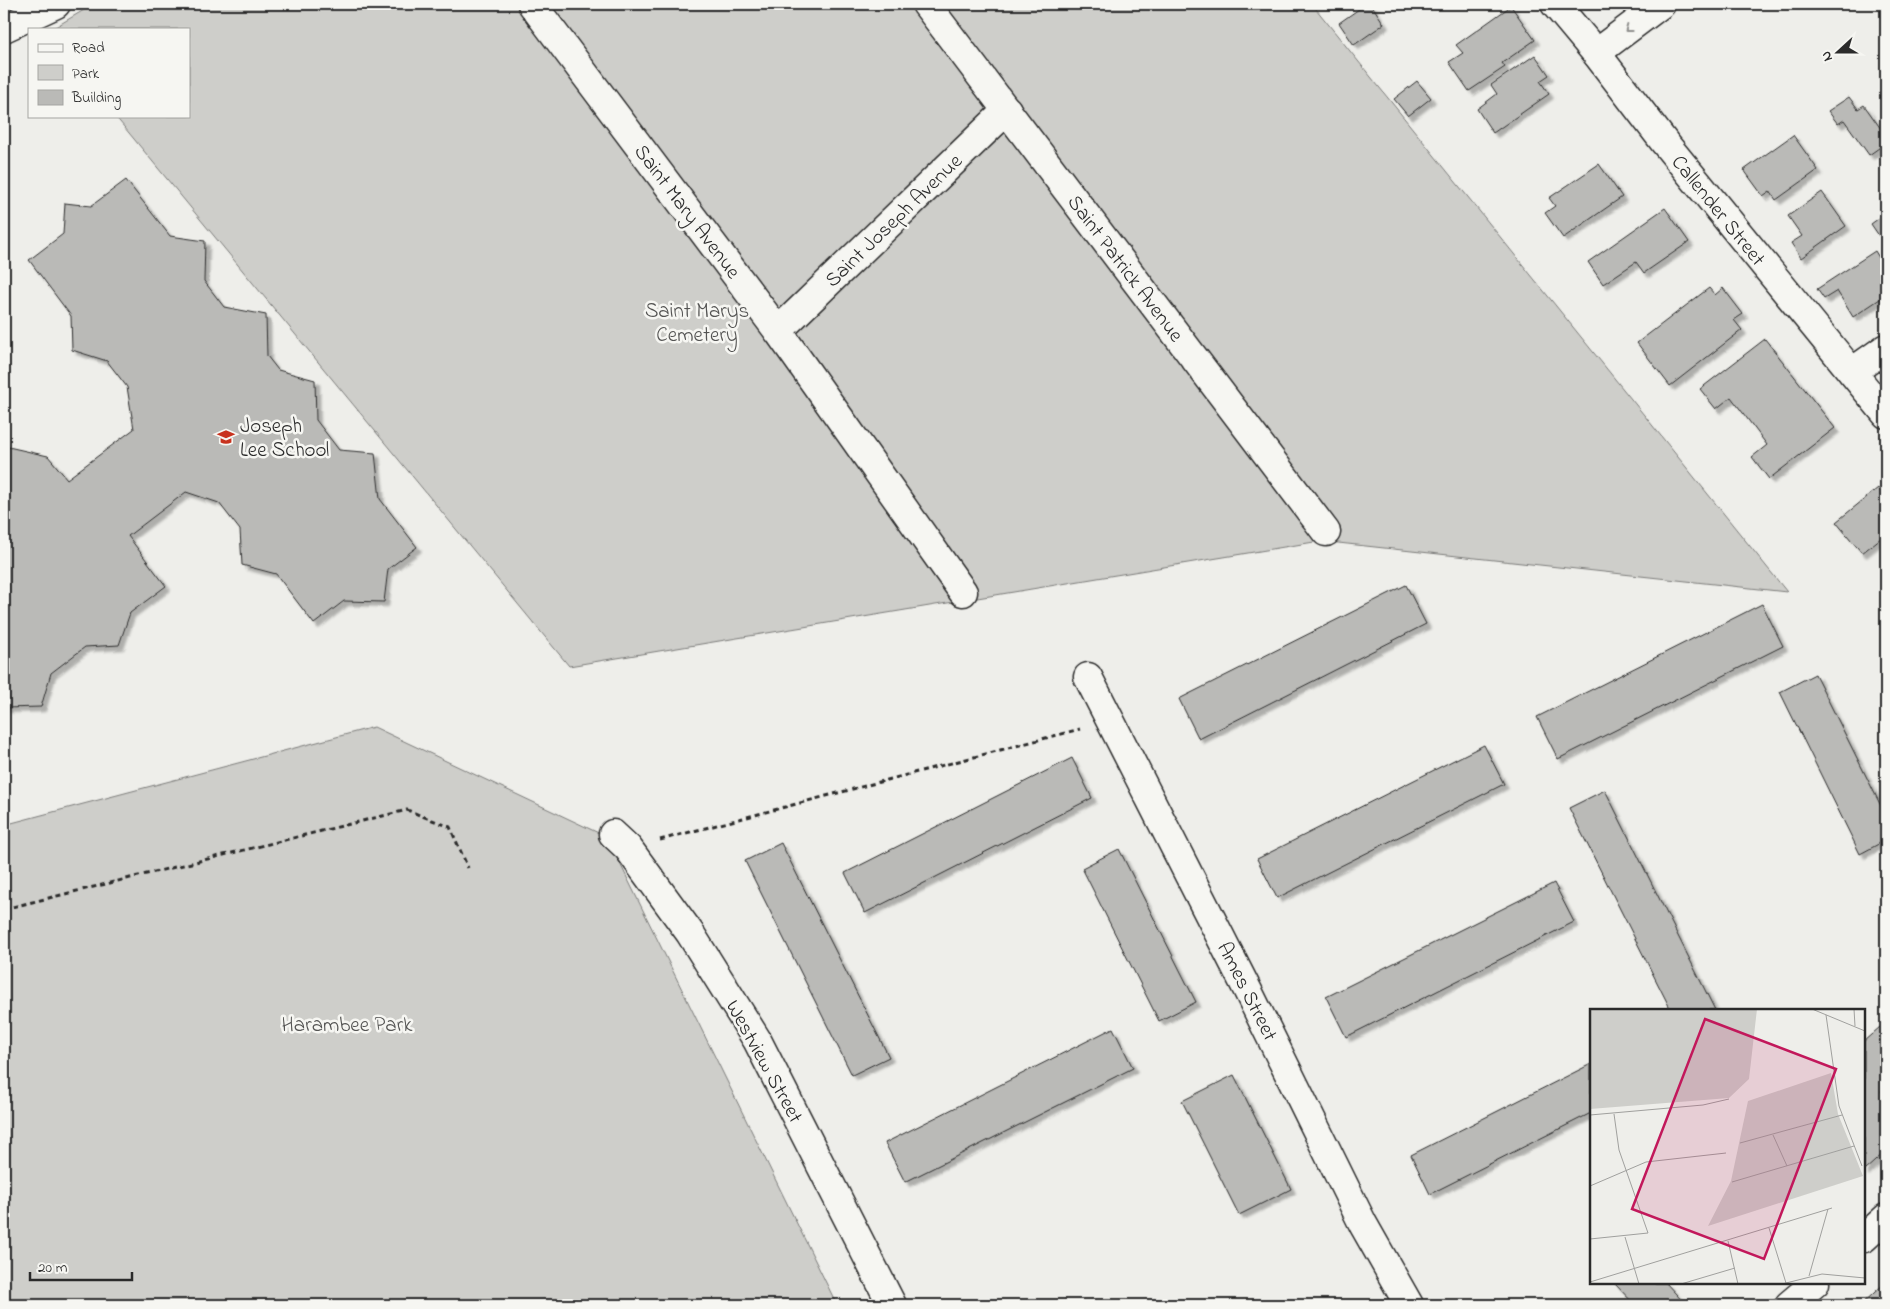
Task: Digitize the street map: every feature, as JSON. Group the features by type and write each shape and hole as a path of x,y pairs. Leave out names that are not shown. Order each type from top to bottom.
{"street":[{"path":"4,28 56,4"},
{"name":"Saint Mary Avenue","path":"532,4 778,331 963,592"},
{"name":"Saint Patrick Avenue","path":"926,4 1326,532"},
{"name":"Callender Street","path":"1555,4 1596,53 1665,143 1886,414"},
{"path":"1596,53 1661,4"},
{"name":"Saint Joseph Avenue","path":"778,331 1007,110"},
{"path":"1852,372 1886,348"},
{"name":"Ames Street","path":"1088,676 1364,1224 1409,1305"},
{"name":"Westview Street","path":"621,841 690,933 757,1040 892,1305"},
{"path":"1865,1237 1886,1218"},
{"path":"1789,1305 1814,1284"}],"path":[{"path":"621,841 1112,721"},
{"path":"4,909 407,810 450,827 468,868"}],"green space":[{"name":"Saint Marys Cemetery","path":"94,4 1312,4 1787,592 1320,541 569,666 117,118 190,118 190,28 54,28"},
{"name":"Harambee Park","path":"374,727 607,837 837,1305 4,1305 4,825"}],"building":[{"path":"1366,4 1371,4 1384,24 1354,45 1339,23"},
{"path":"1511,6 1535,40 1502,63 1505,67 1469,91 1449,62 1463,53 1456,45"},
{"path":"1535,55 1549,75 1540,81 1549,94 1493,133 1477,109 1497,94 1491,85"},
{"path":"1417,81 1431,98 1408,116 1394,99"},
{"path":"1849,97 1858,109 1864,105 1886,136 1886,143 1869,155 1844,120 1838,124 1828,111"},
{"path":"1793,135 1818,170 1776,200 1770,191 1763,196 1744,170"},
{"path":"1599,164 1622,197 1563,238 1545,213 1555,206 1549,198"},
{"name":"Joseph Lee School","path":"126,180 170,236 205,241 204,281 224,307 266,315 267,356 278,370 315,380 316,420 339,450 375,453 380,499 417,547 388,569 384,602 344,601 314,624 276,574 242,565 240,530 219,503 186,492 128,536 166,586 130,613 119,645 85,647 51,673 41,707 4,708 4,446 48,456 67,479 134,429 127,387 107,361 72,350 71,316 29,260 63,234 65,203 91,206"},
{"path":"1822,192 1846,226 1801,258 1791,243 1802,236 1788,216"},
{"path":"1665,208 1689,242 1644,273 1636,262 1603,284 1588,262"},
{"path":"1886,213 1886,246 1871,224"},
{"path":"1875,251 1886,269 1886,295 1853,317 1837,291 1824,299 1817,289"},
{"path":"1709,288 1715,295 1723,288 1743,314 1734,320 1742,330 1670,386 1637,343"},
{"path":"1765,339 1835,428 1769,479 1752,457 1767,445 1731,397 1716,409 1700,389"},
{"path":"1878,488 1886,498 1886,534 1862,553 1836,522"},
{"path":"1406,585 1426,624 1199,739 1179,699"},
{"path":"1762,604 1783,646 1558,759 1537,717"},
{"path":"1815,674 1886,816 1886,840 1860,854 1780,692"},
{"path":"1484,745 1504,784 1277,898 1257,859"},
{"path":"1072,758 1092,798 865,913 845,873"},
{"path":"1605,790 1714,1009 1670,1009 1569,808"},
{"path":"781,843 889,1057 852,1075 745,861"},
{"path":"1119,849 1196,1002 1159,1021 1082,868"},
{"path":"1554,883 1574,922 1346,1037 1326,997"},
{"path":"1880,1027 1886,1034 1886,1086 1881,1091 1886,1097 1886,1151 1865,1170 1865,1040"},
{"path":"1113,1028 1133,1068 905,1182 885,1143"},
{"path":"1590,1065 1590,1114 1430,1194 1411,1155"},
{"path":"1234,1075 1291,1189 1239,1215 1182,1101"},
{"path":"1886,1282 1886,1305 1861,1305"},
{"path":"1615,1284 1667,1284 1686,1305 1635,1305"}],"place":[{"name":"Joseph Lee School","path":"226,437"}]}
